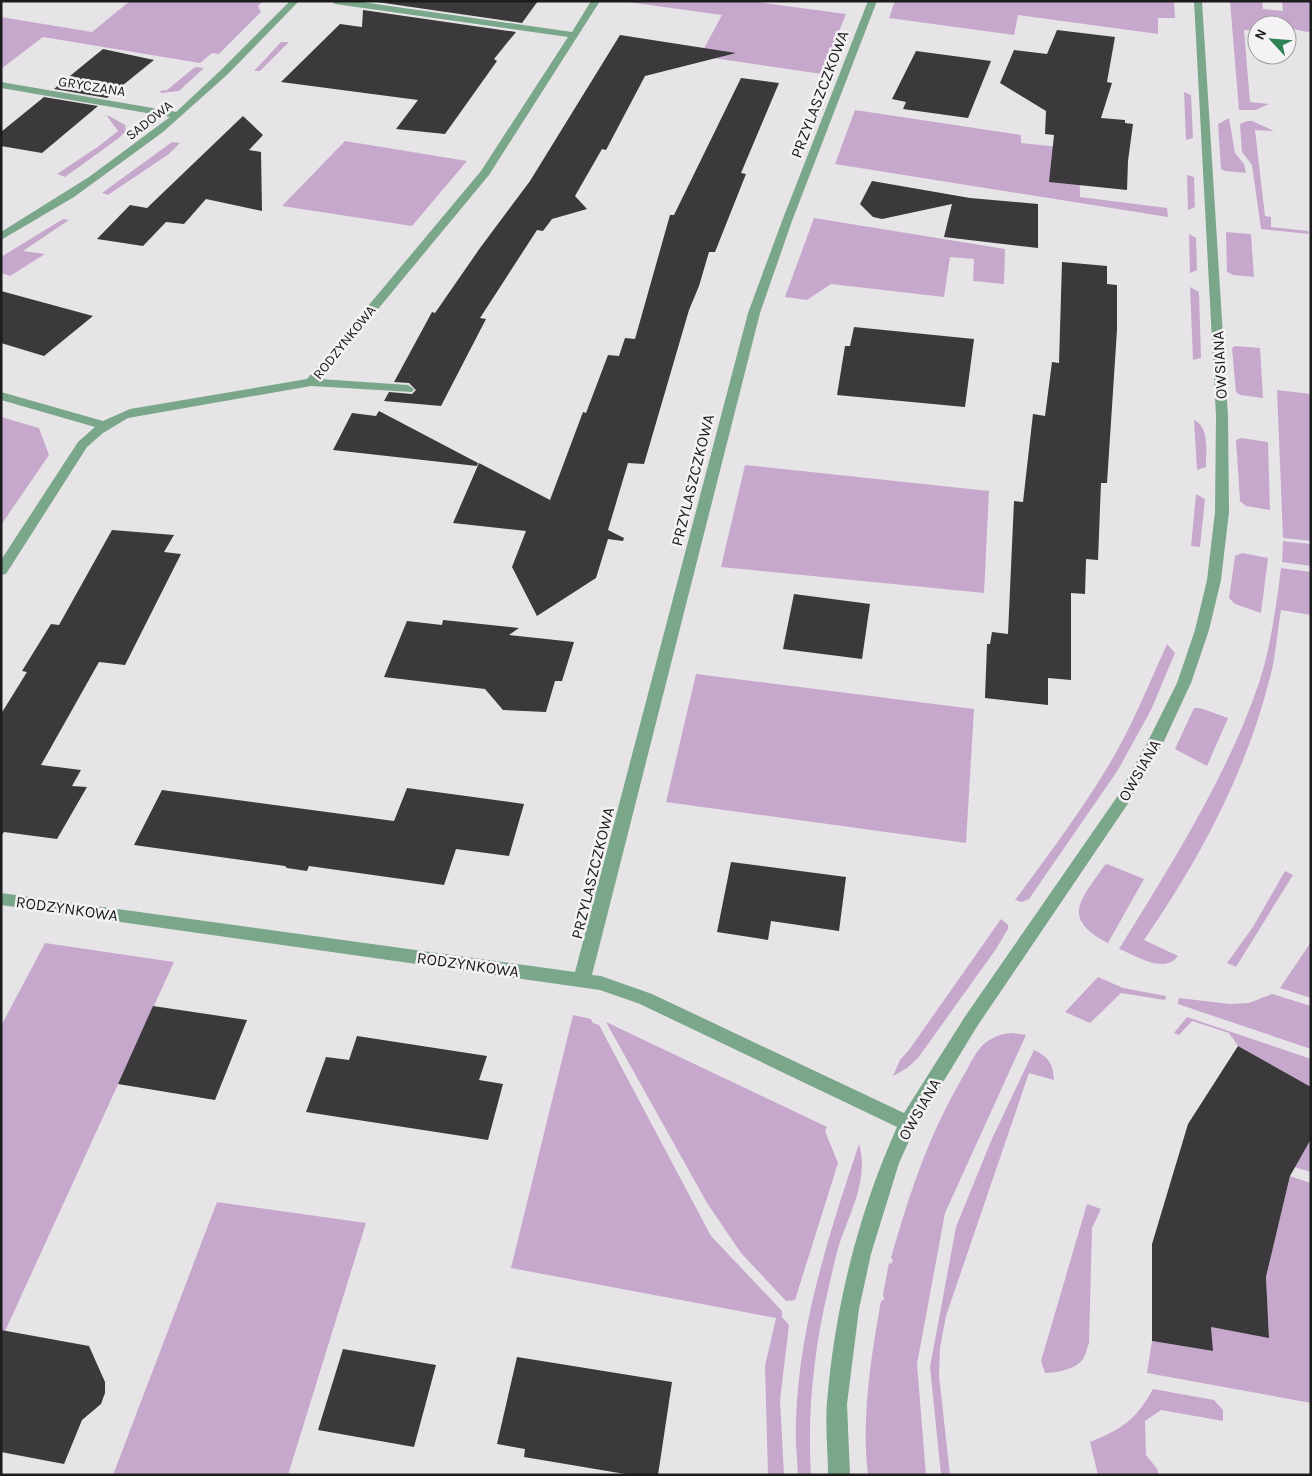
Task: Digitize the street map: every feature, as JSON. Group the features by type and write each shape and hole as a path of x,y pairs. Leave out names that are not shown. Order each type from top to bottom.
{"street":[{"name":"SADOWA","path":"1,238 94,178 178,115 228,70 295,1"},
{"path":"335,1 574,35"},
{"name":"RODZYNKOWA","path":"1,572 82,445 105,426 130,413 311,382 485,173 596,1"},
{"name":"PRZYLASZCZKOWA","path":"582,979 722,429 754,313 787,221 873,1"},
{"name":"OWSIANA","path":"839,1475 837,1404 849,1309 861,1254 876,1201 890,1163 908,1123 972,1020 1122,801 1156,741 1184,683 1202,630 1214,580 1222,512 1222,416 1198,1"},
{"name":"GRYCZANA","path":"1,85 178,115"},
{"path":"311,382 408,389"},
{"path":"1,396 105,426"},
{"name":"RODZYNKOWA","path":"1,899 582,979 646,999 908,1123"}],"shaded area":[{"path":"130,1 262,2 258,6 261,12 219,54 212,53 200,63 43,37 1,69 1,17 92,32"},
{"path":"620,1 748,1 846,14 822,74 700,56 722,15"},
{"path":"895,1 1174,1 1175,18 1158,18 1158,34 1018,15 1014,35 889,18"},
{"path":"1230,1 1262,1 1263,9 1283,11 1282,1 1311,1 1311,30 1308,32 1297,30 1297,15 1247,15 1247,30 1244,30 1250,102 1269,104 1256,110 1239,110"},
{"path":"281,42 289,42 260,71 254,71"},
{"path":"195,67 204,68 179,91 161,93 160,91 167,90"},
{"path":"1184,92 1191,95 1193,138 1186,140"},
{"path":"855,110 1021,135 1021,143 1079,149 1080,197 1167,208 1168,217 835,164"},
{"path":"92,114 109,116 125,125 126,131 65,177 57,174 118,131 107,116"},
{"path":"1229,118 1235,153 1244,164 1246,173 1221,169 1218,124"},
{"path":"1252,121 1274,131 1255,130 1265,216 1271,217 1271,227 1308,231 1309,234 1261,229 1252,165 1242,152 1240,124"},
{"path":"345,141 467,161 412,226 282,206"},
{"path":"172,142 180,143 169,154 108,195 102,193"},
{"path":"1187,175 1194,177 1195,207 1188,210"},
{"path":"814,218 1005,249 1004,284 973,281 974,259 950,257 944,297 831,284 807,300 785,297"},
{"path":"63,219 69,220 23,251 45,254 10,276 1,273 1,257"},
{"path":"1226,232 1251,234 1254,277 1233,275 1227,272"},
{"path":"1189,234 1196,238 1197,270 1190,273"},
{"path":"1190,287 1199,292 1201,358 1193,360"},
{"path":"1235,346 1260,348 1263,398 1240,395 1236,392 1232,348"},
{"path":"1277,390 1311,394 1311,541 1283,538"},
{"path":"1,417 39,428 49,455 1,525"},
{"path":"1194,420 1203,428 1206,441 1206,467 1197,470"},
{"path":"1241,438 1268,442 1270,510 1246,506 1240,501 1236,440"},
{"path":"745,465 989,491 984,593 721,567"},
{"path":"1196,494 1205,499 1200,547 1191,546"},
{"path":"1283,541 1311,544 1311,566 1282,562"},
{"path":"1242,553 1268,558 1261,613 1235,604 1229,598 1235,556"},
{"path":"1281,568 1311,572 1311,615 1281,610 1269,681 1247,750 1218,816 1201,848 1144,940 1178,956 1165,964 1149,962 1119,949 1159,885 1196,820 1231,753 1246,718 1267,655"},
{"path":"1167,644 1175,653 1151,710 1118,770 1029,899 1022,902 1015,900 1074,819 1116,753 1132,723"},
{"path":"696,674 974,709 966,843 666,802"},
{"path":"1194,708 1200,708 1228,718 1207,766 1175,749"},
{"path":"1107,864 1144,879 1108,943 1093,934 1084,925 1080,917 1079,908 1088,889"},
{"path":"1285,871 1293,875 1236,967 1227,963 1253,927"},
{"path":"1001,919 1008,925 1008,929 996,949 918,1058 907,1068 893,1076 900,1060"},
{"path":"1311,942 1311,998 1280,988"},
{"path":"45,943 174,962 1,1340 1,1026"},
{"path":"1098,977 1123,988 1166,996 1165,1000 1121,993 1090,1023 1065,1012"},
{"path":"1272,994 1311,1006 1311,1049 1178,1004 1179,998 1230,1004 1249,1003"},
{"path":"573,1015 591,1019 593,1023 599,1025 711,1236 782,1311 782,1317 789,1325 780,1400 784,1475 768,1475 765,1366 776,1318 511,1268"},
{"path":"1187,1017 1311,1059 1311,1087 1238,1046 1229,1033 1192,1021 1179,1035 1174,1033"},
{"path":"606,1022 827,1127 825,1131 838,1163 795,1300 786,1301 741,1253 707,1203"},
{"path":"1012,1033 1026,1035 945,1213 917,1364 926,1475 868,1475 866,1410 871,1366 889,1263 891,1264 893,1260 891,1258 905,1212 929,1145 949,1101 973,1058 981,1047 991,1039 999,1035"},
{"path":"1034,1050 1047,1058 1053,1070 1054,1080 1029,1073 946,1316 940,1348 939,1375 950,1475 941,1475 930,1367 956,1227 991,1141"},
{"path":"1311,1139 1311,1172 1294,1167"},
{"path":"859,1144 862,1157 860,1182 840,1242 823,1312 815,1358 810,1429 811,1475 798,1475 796,1421 798,1385 809,1315 817,1280"},
{"path":"1290,1176 1311,1183 1311,1403 1147,1373 1152,1341 1212,1351 1211,1327 1269,1337 1266,1277"},
{"path":"217,1202 366,1223 288,1475 113,1475"},
{"path":"1087,1204 1101,1209 1092,1228 1089,1343 1083,1359 1076,1365 1060,1371 1045,1373 1041,1361"},
{"path":"1153,1389 1214,1400 1223,1410 1223,1421 1161,1410 1145,1421 1146,1455 1158,1470 1158,1475 1098,1475 1090,1442 1120,1428 1140,1409"}],"building":[{"path":"370,1 538,1 522,23"},
{"path":"363,10 516,32 494,59 497,61 445,134 396,129 418,100 281,82 340,24 362,27"},
{"path":"1057,30 1115,37 1107,82 1112,83 1101,118 1125,120 1125,123 1133,124 1128,161 1127,190 1049,182 1054,135 1045,134 1046,111 1000,83 1014,50 1047,54"},
{"path":"620,35 736,53 645,76 606,150 602,149 575,196 587,209 552,219 543,231 537,230 480,318 486,319 441,406 384,401 389,392 412,394 416,390 409,383 394,382 432,312 435,313 530,181"},
{"path":"103,49 154,60 107,98 54,89"},
{"path":"916,51 991,61 968,118 903,109 906,102 892,99"},
{"path":"741,78 779,83 741,173 746,174 715,252 709,252 699,286 689,310 644,464 628,463 608,530 624,538 623,541 608,539 596,578 537,616 512,567 526,531 453,523 479,463 550,500 583,412 586,413 608,355 619,356 625,338 635,339 670,215 674,215"},
{"path":"44,97 98,106 42,153 1,146 1,132"},
{"path":"243,116 263,135 249,150 261,152 262,211 206,199 184,224 166,222 143,246 97,239 130,205 147,208"},
{"path":"872,181 970,198 1038,204 1038,248 944,237 952,204 882,219 873,217 860,204"},
{"path":"1062,262 1107,266 1107,284 1117,285 1117,330 1107,483 1101,483 1098,560 1086,559 1085,594 1071,593 1071,680 1048,678 1048,705 985,698 987,644 990,644 992,632 1008,634 1014,501 1023,502 1033,414 1045,416 1052,362 1059,363"},
{"path":"1,291 93,316 44,356 1,343"},
{"path":"854,327 974,339 965,407 837,395 845,346 850,346"},
{"path":"379,411 478,463 477,466 333,450 352,413 376,416"},
{"path":"112,530 174,535 164,552 181,554 125,665 99,662 41,765 81,770 72,786 87,787 57,839 4,832 1,836 1,714 27,672 22,671 51,624 59,625"},
{"path":"794,594 870,604 862,659 783,649"},
{"path":"443,620 519,628 509,635 574,642 562,681 555,681 546,712 503,710 485,689 384,677 407,621 442,625"},
{"path":"407,788 524,804 509,856 456,849 444,885 309,866 307,871 287,868 285,866 134,845 162,790 394,821"},
{"path":"731,862 846,877 839,931 771,921 768,940 717,932"},
{"path":"153,1006 247,1020 215,1100 118,1084"},
{"path":"357,1036 487,1056 479,1080 503,1084 488,1140 306,1112 326,1057 349,1060"},
{"path":"1238,1046 1311,1087 1311,1139 1290,1176 1266,1277 1269,1338 1211,1327 1213,1351 1152,1341 1152,1244 1188,1124"},
{"path":"1,1330 89,1346 105,1382 105,1393 101,1404 82,1420 64,1464 1,1452"},
{"path":"343,1349 436,1365 414,1447 318,1430"},
{"path":"517,1357 672,1382 658,1475 631,1475 524,1457 525,1449 497,1444"}]}
